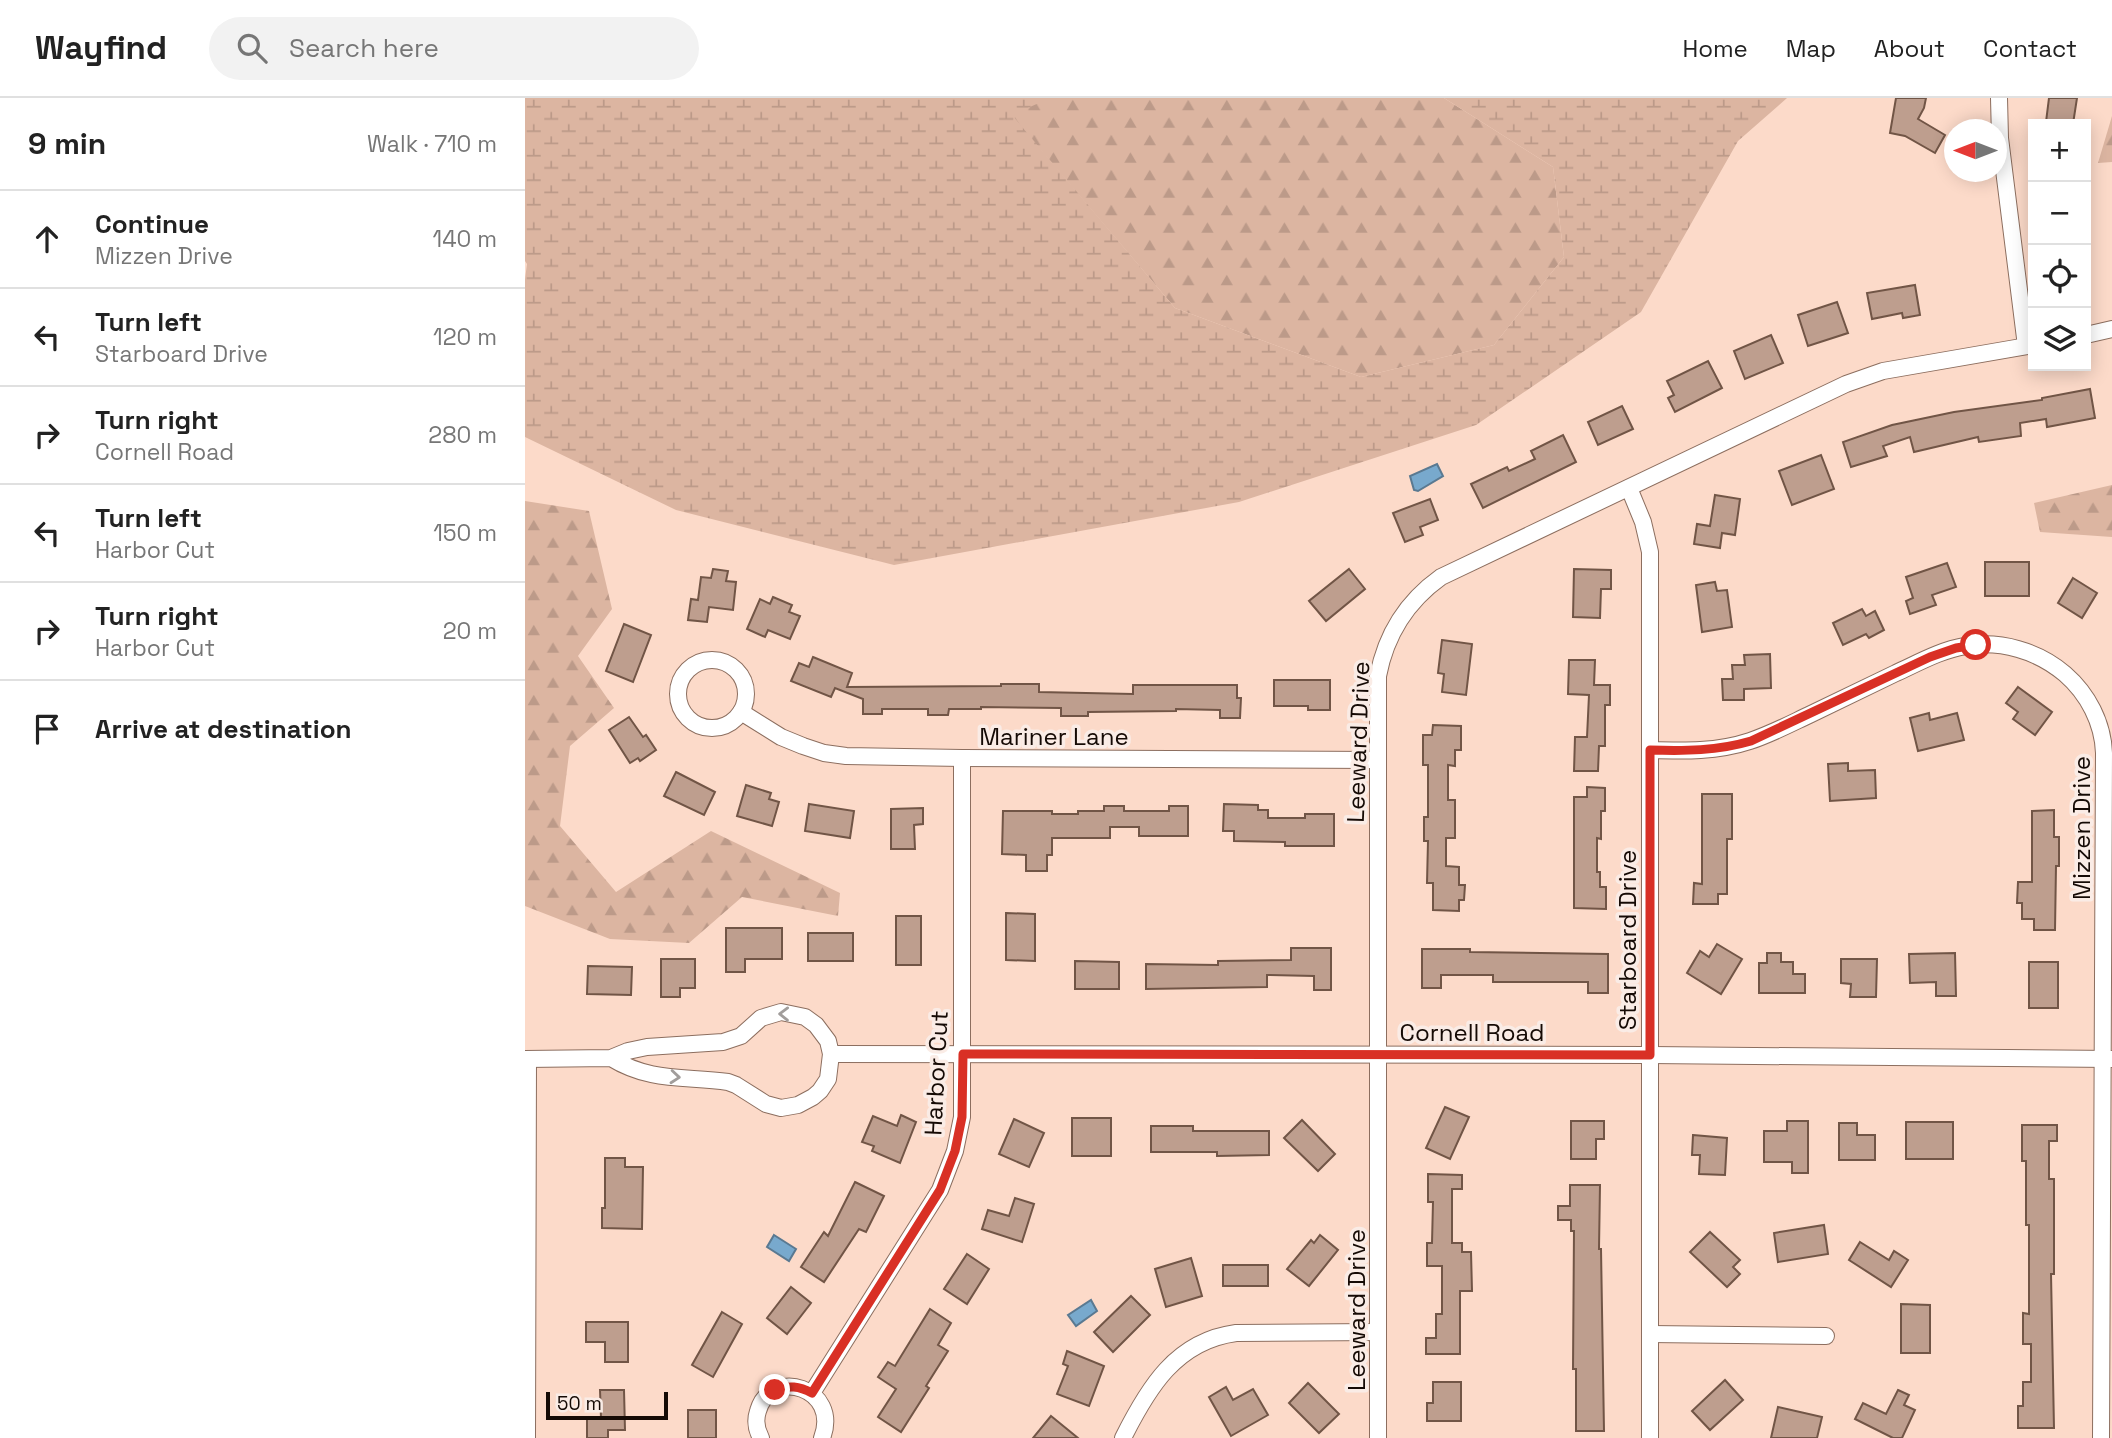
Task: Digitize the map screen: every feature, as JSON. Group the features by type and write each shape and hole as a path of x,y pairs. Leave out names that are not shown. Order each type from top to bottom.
{"street":[{"path":"1999,98 2000,138 2028,331"},
{"path":"2091,334 2112,329"},
{"name":"Leeward Drive","path":"1378,1438 1378,676 1385,648 1397,621 1416,597 1441,577 1862,378 1905,366 2028,345"},
{"name":"Starboard Drive","path":"1629,488 1643,522 1650,552 1650,1438"},
{"name":"Mizzen Drive","path":"1650,750 1701,751 1751,741 1930,657 1965,646 1990,645 2022,649 2047,661 2082,691 2096,717 2104,741 2107,1059 2101,1438"},
{"path":"707,661 724,662 731,666 743,679 745,687 746,696 741,712 729,724 713,728 690,720 684,713 679,697 679,689 686,673 699,663 707,661"},
{"name":"Mariner Lane","path":"741,712 781,737 824,753 846,756 1377,760"},
{"name":"Harbor Cut","path":"812,1393 940,1190 960,1127 963,1054 962,758"},
{"path":"527,1438 526,1059 611,1058 647,1047 723,1042 741,1036 761,1018 781,1012 805,1017 816,1025 828,1041 831,1069 820,1091 806,1102 781,1108 767,1104 728,1082 648,1075 611,1058"},
{"name":"Cornell Road","path":"831,1054 1650,1055 2107,1059"},
{"path":"1123,1438 1137,1409 1167,1369 1181,1354 1213,1337 1236,1333 1378,1332"},
{"path":"1650,1334 1826,1336"},
{"path":"761,1438 756,1424 760,1404 767,1396 784,1387 804,1388 820,1400 826,1419 822,1438"}],"green space":[{"path":"525,98 1050,98 1012,115 1175,308 1361,377 1494,345 1564,257 1553,167 1444,98 1787,98 1738,141 1641,312 1476,425 1239,502 894,565 676,510 525,437"},
{"path":"1005,98 1444,98 1553,167 1564,257 1494,345 1361,377 1175,308 1011,115"},
{"path":"2112,116 2112,162 2098,163"},
{"path":"2112,485 2112,537 2040,532 2034,503"},
{"path":"525,501 589,511 612,609 578,656 614,708 570,746 560,826 616,892 711,831 840,893 838,916 742,897 689,943 610,939 525,906"}],"water":[{"path":"1437,464 1443,476 1418,491 1414,490 1410,476"},
{"path":"774,1235 796,1249 789,1261 767,1247"},
{"path":"1091,1300 1097,1311 1076,1326 1068,1315"}],"building":[{"path":"1896,98 1926,98 1918,119 1944,137 1935,153 1905,136 1890,133"},
{"path":"2049,98 2077,98 2074,119 2046,119"},
{"path":"1915,285 1920,315 1903,318 1902,313 1872,319 1867,293"},
{"path":"1837,302 1848,333 1808,346 1798,315"},
{"path":"1771,335 1783,363 1745,379 1734,351"},
{"path":"1708,361 1722,388 1675,412 1668,398 1674,395 1667,381"},
{"path":"2090,389 2095,418 2047,427 2046,419 2020,423 2021,436 1979,442 1978,437 1914,452 1910,437 1883,446 1887,456 1851,467 1843,442 1892,425 1954,412 2042,400"},
{"path":"1622,406 1633,429 1598,445 1588,422"},
{"path":"1563,435 1576,462 1483,508 1471,484 1507,467 1509,471 1535,459 1531,451"},
{"path":"1821,455 1834,489 1792,505 1779,471"},
{"path":"1715,495 1740,499 1735,535 1722,533 1720,548 1694,544 1697,524 1710,526"},
{"path":"1430,499 1438,520 1420,527 1423,535 1405,542 1393,513"},
{"path":"1985,562 2029,562 2029,596 1985,596"},
{"path":"1947,563 1956,587 1932,595 1936,605 1910,614 1906,601 1913,598 1906,577"},
{"path":"713,569 728,571 726,581 736,582 733,610 709,607 707,622 688,620 691,599 698,600 701,577 711,578"},
{"path":"1349,569 1365,589 1326,621 1309,601"},
{"path":"1574,569 1611,570 1611,589 1601,589 1600,618 1573,617"},
{"path":"2073,578 2097,593 2082,618 2058,603"},
{"path":"1715,582 1717,591 1727,590 1732,627 1702,632 1696,585"},
{"path":"773,597 792,605 789,612 800,616 790,639 768,630 765,637 747,629 760,599 770,604"},
{"path":"1862,609 1866,616 1875,611 1884,630 1869,638 1866,634 1843,645 1833,623"},
{"path":"624,624 651,635 633,682 606,671"},
{"path":"1442,640 1472,644 1466,695 1442,692 1444,674 1438,673"},
{"path":"1770,654 1771,688 1744,689 1744,700 1723,700 1722,679 1733,679 1732,665 1745,665 1744,655"},
{"path":"813,657 852,673 847,687 1039,684 1039,692 1133,694 1133,685 1237,685 1237,698 1241,698 1240,718 1220,718 1220,710 1176,709 1088,712 1088,716 1061,716 1061,708 981,707 949,709 948,715 928,715 928,709 882,709 882,714 863,714 863,699 835,688 831,697 791,681 799,663 809,667"},
{"path":"1569,660 1595,660 1594,685 1610,685 1610,705 1605,705 1605,746 1599,746 1598,771 1574,771 1575,737 1587,737 1589,695 1568,694"},
{"path":"1274,680 1330,680 1330,710 1308,710 1308,706 1274,706"},
{"path":"2018,687 2052,712 2035,735 2013,719 2018,712 2006,703"},
{"path":"1929,713 1930,720 1957,713 1964,740 1918,751 1910,718"},
{"path":"629,717 656,750 640,761 638,758 630,763 609,730"},
{"path":"1433,725 1461,726 1461,750 1455,750 1455,766 1448,765 1448,800 1455,800 1455,838 1446,838 1446,866 1459,867 1459,885 1465,885 1464,900 1459,900 1459,911 1433,910 1433,883 1427,883 1428,841 1424,841 1424,817 1428,817 1428,765 1423,765 1423,735 1432,735"},
{"path":"1848,763 1848,771 1875,770 1876,798 1830,801 1828,764"},
{"path":"676,772 715,792 704,815 664,796"},
{"path":"746,785 771,793 769,799 779,802 772,826 737,816"},
{"path":"1587,787 1605,788 1605,811 1601,811 1601,839 1597,838 1597,872 1600,872 1600,887 1606,887 1606,909 1574,908 1574,797 1587,797"},
{"path":"1702,794 1732,794 1732,839 1727,839 1727,894 1718,894 1718,904 1693,904 1694,883 1702,884"},
{"path":"809,804 854,811 850,838 805,831"},
{"path":"1224,804 1258,805 1258,810 1268,810 1268,818 1305,818 1305,814 1334,814 1334,846 1285,846 1285,842 1234,841 1234,831 1223,831"},
{"path":"1104,806 1124,806 1124,811 1169,811 1169,806 1188,806 1188,836 1139,836 1139,827 1110,827 1110,838 1052,838 1052,855 1047,855 1047,871 1026,871 1026,855 1002,854 1003,811 1078,814 1078,811 1104,811"},
{"path":"923,808 923,824 914,825 915,849 891,849 891,809"},
{"path":"2054,810 2054,837 2059,837 2055,930 2034,930 2034,919 2022,919 2022,903 2017,903 2018,882 2032,882 2032,811"},
{"path":"1006,913 1035,914 1035,961 1006,960"},
{"path":"896,916 921,916 921,965 896,965"},
{"path":"726,928 782,928 782,959 745,959 745,972 726,972"},
{"path":"808,933 853,933 853,961 808,961"},
{"path":"1717,944 1742,959 1721,994 1687,973 1700,951 1709,957"},
{"path":"1291,948 1331,948 1331,990 1314,990 1314,976 1267,975 1267,987 1146,989 1146,964 1218,965 1218,961 1291,960"},
{"path":"1422,949 1608,954 1608,993 1588,993 1588,982 1493,982 1493,975 1441,975 1441,988 1422,988"},
{"path":"1767,953 1781,953 1781,962 1793,962 1793,974 1805,974 1805,993 1759,993 1759,963 1767,963"},
{"path":"1955,953 1956,996 1936,996 1936,982 1910,983 1909,954"},
{"path":"661,959 695,959 695,988 680,988 680,997 661,997"},
{"path":"1841,959 1877,959 1876,997 1850,997 1851,984 1841,983"},
{"path":"1075,961 1119,962 1119,989 1075,989"},
{"path":"2029,962 2058,962 2058,1008 2029,1008"},
{"path":"588,966 632,967 631,995 587,994"},
{"path":"1445,1107 1469,1117 1450,1159 1426,1148"},
{"path":"901,1115 916,1122 900,1163 872,1151 874,1146 862,1142 873,1116 897,1126"},
{"path":"1072,1118 1111,1118 1111,1156 1072,1156"},
{"path":"1014,1119 1044,1133 1029,1167 999,1154"},
{"path":"1302,1120 1335,1154 1318,1171 1284,1138"},
{"path":"1571,1121 1604,1121 1604,1139 1596,1139 1596,1159 1571,1159"},
{"path":"1787,1121 1808,1121 1808,1173 1792,1173 1792,1162 1764,1162 1764,1131 1787,1131"},
{"path":"1906,1122 1953,1122 1953,1159 1906,1159"},
{"path":"1839,1123 1857,1123 1857,1135 1875,1135 1875,1160 1839,1160"},
{"path":"2022,1125 2057,1125 2057,1141 2049,1141 2049,1179 2054,1179 2054,1274 2051,1274 2054,1428 2018,1428 2018,1406 2023,1406 2023,1382 2031,1382 2031,1344 2023,1344 2023,1313 2029,1314 2029,1225 2026,1225 2026,1161 2022,1161"},
{"path":"1151,1126 1193,1126 1193,1131 1269,1131 1269,1155 1217,1156 1217,1152 1151,1152"},
{"path":"1693,1135 1727,1138 1725,1175 1699,1174 1700,1155 1692,1155"},
{"path":"605,1158 625,1158 625,1167 643,1167 642,1229 602,1228 602,1208 605,1208"},
{"path":"1428,1174 1462,1175 1462,1189 1452,1189 1452,1243 1462,1243 1462,1252 1471,1252 1472,1291 1460,1291 1460,1354 1426,1354 1426,1338 1436,1338 1436,1314 1442,1314 1442,1266 1427,1266 1427,1243 1432,1243 1433,1202 1428,1202"},
{"path":"855,1182 884,1196 866,1232 859,1229 824,1282 801,1267 824,1232 828,1236"},
{"path":"1570,1185 1600,1185 1604,1431 1576,1431 1576,1369 1573,1369 1574,1231 1571,1231 1571,1220 1558,1220 1558,1206 1570,1206"},
{"path":"1015,1198 1034,1204 1022,1242 982,1229 988,1210 1009,1216"},
{"path":"1824,1225 1828,1254 1778,1262 1774,1233"},
{"path":"1710,1232 1740,1260 1733,1267 1740,1274 1727,1287 1690,1252"},
{"path":"1320,1235 1338,1250 1309,1286 1287,1269 1311,1240 1314,1243"},
{"path":"1860,1242 1889,1260 1894,1251 1908,1260 1891,1287 1849,1260"},
{"path":"967,1254 989,1269 967,1304 944,1289"},
{"path":"1191,1258 1202,1296 1166,1307 1155,1269"},
{"path":"1223,1265 1268,1265 1268,1286 1223,1286"},
{"path":"791,1287 811,1303 787,1334 767,1318"},
{"path":"1131,1296 1150,1315 1113,1352 1094,1332"},
{"path":"1901,1304 1930,1305 1930,1353 1901,1353"},
{"path":"930,1309 951,1323 938,1345 948,1351 926,1386 929,1388 901,1432 878,1417 896,1389 878,1377 888,1362 895,1366"},
{"path":"722,1312 742,1324 713,1377 692,1365"},
{"path":"586,1322 628,1322 628,1362 605,1362 605,1342 586,1342"},
{"path":"1067,1351 1104,1366 1089,1406 1057,1394 1068,1366 1063,1364"},
{"path":"1725,1380 1743,1400 1710,1430 1692,1411"},
{"path":"1433,1382 1461,1382 1461,1421 1427,1421 1427,1403 1433,1403"},
{"path":"1308,1383 1339,1414 1319,1433 1289,1403"},
{"path":"1226,1387 1233,1400 1253,1389 1268,1415 1231,1436 1209,1397"},
{"path":"600,1390 624,1390 625,1430 608,1430 608,1438 587,1438 587,1419 601,1418"},
{"path":"1898,1390 1909,1395 1904,1405 1915,1410 1902,1438 1893,1438 1855,1419 1863,1403 1886,1414"},
{"path":"1778,1407 1822,1417 1817,1438 1771,1438"},
{"path":"688,1410 716,1410 716,1438 688,1438"},
{"path":"1051,1416 1078,1438 1033,1438"}],"route":[{"path":"775,1390 794,1386 812,1393 940,1190 955,1151 962,1117 963,1054 1650,1055 1650,750 1701,751 1751,741 1930,657 1956,648 1976,645"}]}
